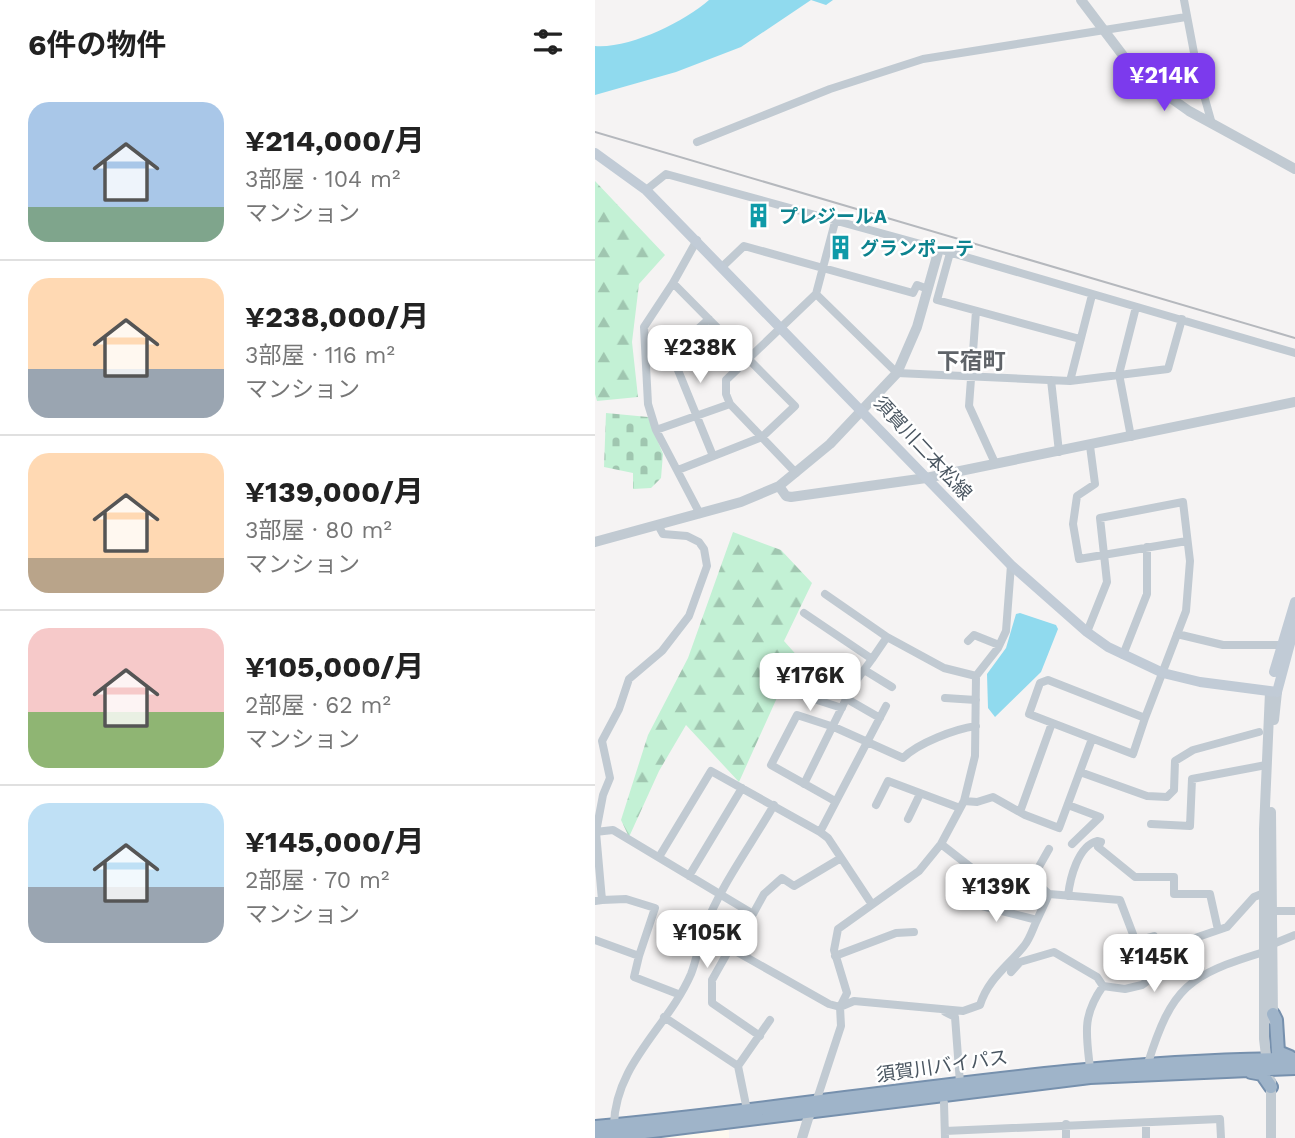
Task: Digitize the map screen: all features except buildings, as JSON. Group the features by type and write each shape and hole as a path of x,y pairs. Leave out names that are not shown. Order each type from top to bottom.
{"highway":[{"path":"1273,1014 1276,1020 1278,1052 1295,1064"},
{"name":"須賀川バイパス","path":"596,1138 960,1083 1090,1068 1148,1063 1270,1068 1295,1064"},
{"path":"1232,1066 1262,1074 1270,1068"},
{"name":"須賀川バイパス","path":"595,1127 747,1110 813,1107 1077,1078 1232,1066"}],"main road":[{"name":"須賀川二本松線","path":"595,153 646,190 723,266 1011,565 1087,632 1123,655 1163,673 1199,682 1273,692"},
{"path":"1273,692 1281,645 1295,602"},
{"path":"1273,692 1295,625"}],"street":[{"path":"1081,0 1137,75 1212,124 1295,169"},
{"path":"1184,0 1212,124"},
{"path":"697,142 830,89 923,59 1187,17"},
{"path":"646,190 666,174 939,249 1295,353"},
{"path":"796,473 730,404 726,394 726,380 816,294 835,222"},
{"path":"697,240 673,284 643,327 648,404 656,430 700,514"},
{"path":"723,266 744,246 913,293 917,285 928,289"},
{"path":"595,542 741,502 779,486 796,473 863,410 897,373 917,327 939,249"},
{"path":"950,253 937,300 1080,339"},
{"path":"673,284 795,406 762,437 678,470"},
{"path":"816,294 897,373 1070,381 1168,369 1182,319"},
{"path":"1070,381 1092,295"},
{"path":"1131,437 1119,374 1136,307"},
{"path":"976,311 969,406 995,463"},
{"path":"709,319 671,353 713,456"},
{"path":"1051,380 1059,452"},
{"path":"779,486 786,496 792,497 926,478 1295,402"},
{"path":"656,430 730,404"},
{"path":"1090,446 1095,484 1077,496 1073,524 1079,559 1187,541"},
{"path":"1087,632 1104,595 1106,556 1100,518 1183,502 1190,587 1177,634 1133,754 1029,714 1040,683 1048,680 1145,718"},
{"path":"658,525 663,534 687,536 699,541 704,549 707,566 689,616 662,651 629,679 619,709 602,741 610,778 603,795 595,832 599,900 626,899 655,908 634,977 678,994"},
{"path":"1123,655 1147,594 1147,547"},
{"path":"802,1138 841,1026 840,1007 847,993 835,956 838,929 919,871 941,844 962,804 975,756 976,677 1006,631 1011,565"},
{"path":"825,594 887,637 943,668 976,677"},
{"path":"804,613 872,659"},
{"path":"1177,634 1223,645 1281,645"},
{"path":"968,640 974,635 999,645"},
{"path":"804,784 853,685 866,671 887,637"},
{"path":"866,671 892,687"},
{"path":"786,690 842,708"},
{"path":"1232,1066 1261,1057 1264,1039 1266,765 1273,692"},
{"path":"1270,1068 1273,1014 1273,692"},
{"path":"945,698 976,700"},
{"path":"847,699 880,718"},
{"path":"820,832 886,706"},
{"path":"835,802 771,765 797,715 834,727 903,758 911,750 938,740 951,730 976,726"},
{"path":"1020,812 1052,723"},
{"path":"1080,772 1147,796 1167,797 1174,790 1175,761 1193,750 1259,732"},
{"path":"876,805 888,781 920,794 962,804 993,797 1059,828 1092,739"},
{"path":"1151,824 1190,826 1192,779 1266,765"},
{"path":"659,857 711,771 828,838 871,903"},
{"path":"689,876 742,788"},
{"path":"908,820 920,794"},
{"path":"614,1125 614,1106 637,1055 690,975 705,926 774,805"},
{"path":"1068,805 1100,817 1072,844"},
{"path":"595,832 613,830 720,897 753,914 764,894 782,878 794,886 841,858"},
{"path":"1068,895 1070,875 1086,849 1097,841 1101,842 1098,847 1135,877 1174,877 1174,894 1210,894 1218,930"},
{"path":"941,844 973,869 1032,879 1049,894 1120,900 1150,979"},
{"path":"1032,879 1049,849"},
{"path":"973,869 968,889 970,903 1037,920"},
{"path":"1103,986 1135,988 1166,965 1171,953 1195,938 1218,930 1236,919 1254,897 1264,893"},
{"path":"705,926 730,948 829,1004 840,1007 854,1001 964,1011 980,1005 984,991 1005,964 1024,946 1049,894"},
{"path":"1271,911 1295,911"},
{"path":"835,956 897,933 914,932"},
{"path":"1148,1063 1171,1006 1185,985 1196,978 1264,952 1273,944 1295,935"},
{"path":"1136,941 1154,936"},
{"path":"595,940 639,956"},
{"path":"1271,1138 1269,964 1273,944"},
{"path":"730,948 712,980 712,1003 760,1036"},
{"path":"1011,972 1020,962 1054,951 1097,977 1103,986"},
{"path":"1090,1068 1087,1019 1089,1009 1103,986"},
{"path":"942,1011 955,1017 960,1083"},
{"path":"664,1017 739,1066"},
{"path":"747,1110 739,1066 770,1020"},
{"path":"1264,1039 1270,1068"},
{"path":"944,1103 945,1135 1066,1124 1220,1119 1220,1138"},
{"path":"1146,1123 1146,1138"},
{"path":"1066,1124 1067,1138"}],"shaded area":[{"path":"729,1128 729,1138 646,1138"}],"green space":[{"path":"595,181 665,255 639,284 632,342 638,397 597,401 595,394"},
{"path":"606,413 648,417 663,454 661,478 651,488 633,489 633,473 604,467"},
{"path":"733,532 781,550 812,583 784,641 809,669 803,688 785,680 739,782 686,725 659,771 629,837 621,820 648,735 688,658"}],"water":[{"path":"709,0 811,0 741,47 676,72 595,95 595,46 609,46 639,39 671,25"},
{"path":"811,0 833,0 826,5"},
{"path":"1016,614 1056,625 1058,629 1041,672 995,717 988,708 987,674 1006,648"}],"railway":[{"path":"595,132 1295,338"}],"place":[{"name":"プレジールA","path":"759,216"},
{"name":"グランポーテ","path":"840,248"}],"district":[{"name":"下宿町","path":"971,361"}]}
